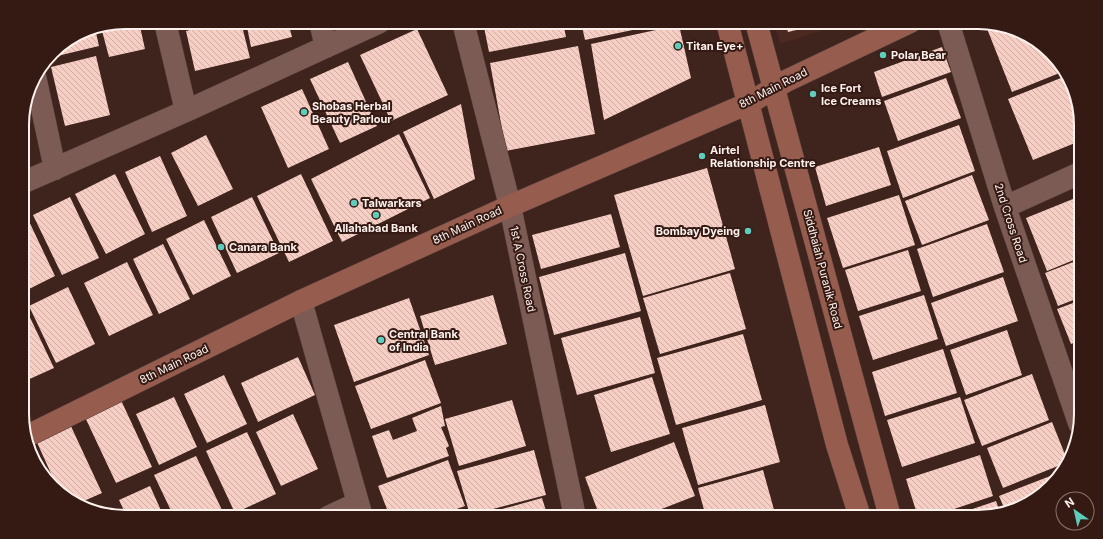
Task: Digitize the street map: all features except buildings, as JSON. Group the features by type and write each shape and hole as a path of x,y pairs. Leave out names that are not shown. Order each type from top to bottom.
{"main road":[{"path":"729,29 837,445 858,510"},
{"name":"Siddhaiah Puranik Road","path":"758,29 888,510"},
{"name":"8th Main Road","path":"31,434 301,301 510,206 749,103 786,81 895,29"}],"street":[{"path":"167,29 186,111"},
{"path":"322,29 326,47"},
{"path":"29,180 186,111 365,29"},
{"name":"1st A Cross Road","path":"465,29 510,206 574,510"},
{"name":"2nd Cross Road","path":"950,29 1005,207 1074,408"},
{"path":"37,86 55,169"},
{"path":"1005,207 1074,176"},
{"path":"301,301 360,510"}],"shaded area":[{"path":"776,29 827,29 780,44"}],"place":[{"name":"Titan Eye+","path":"678,46"},
{"name":"Polar Bear","path":"883,55"},
{"name":"Ice Fort Ice Creams","path":"813,94"},
{"name":"Shobas Herbal Beauty Parlour","path":"304,112"},
{"name":"Airtel Relationship Centre","path":"702,156"},
{"name":"Talwarkars","path":"354,203"},
{"name":"Allahabad Bank","path":"376,215"},
{"name":"Bombay Dyeing","path":"748,231"},
{"name":"Canara Bank","path":"221,247"},
{"name":"Central Bank of India","path":"381,340"}]}
